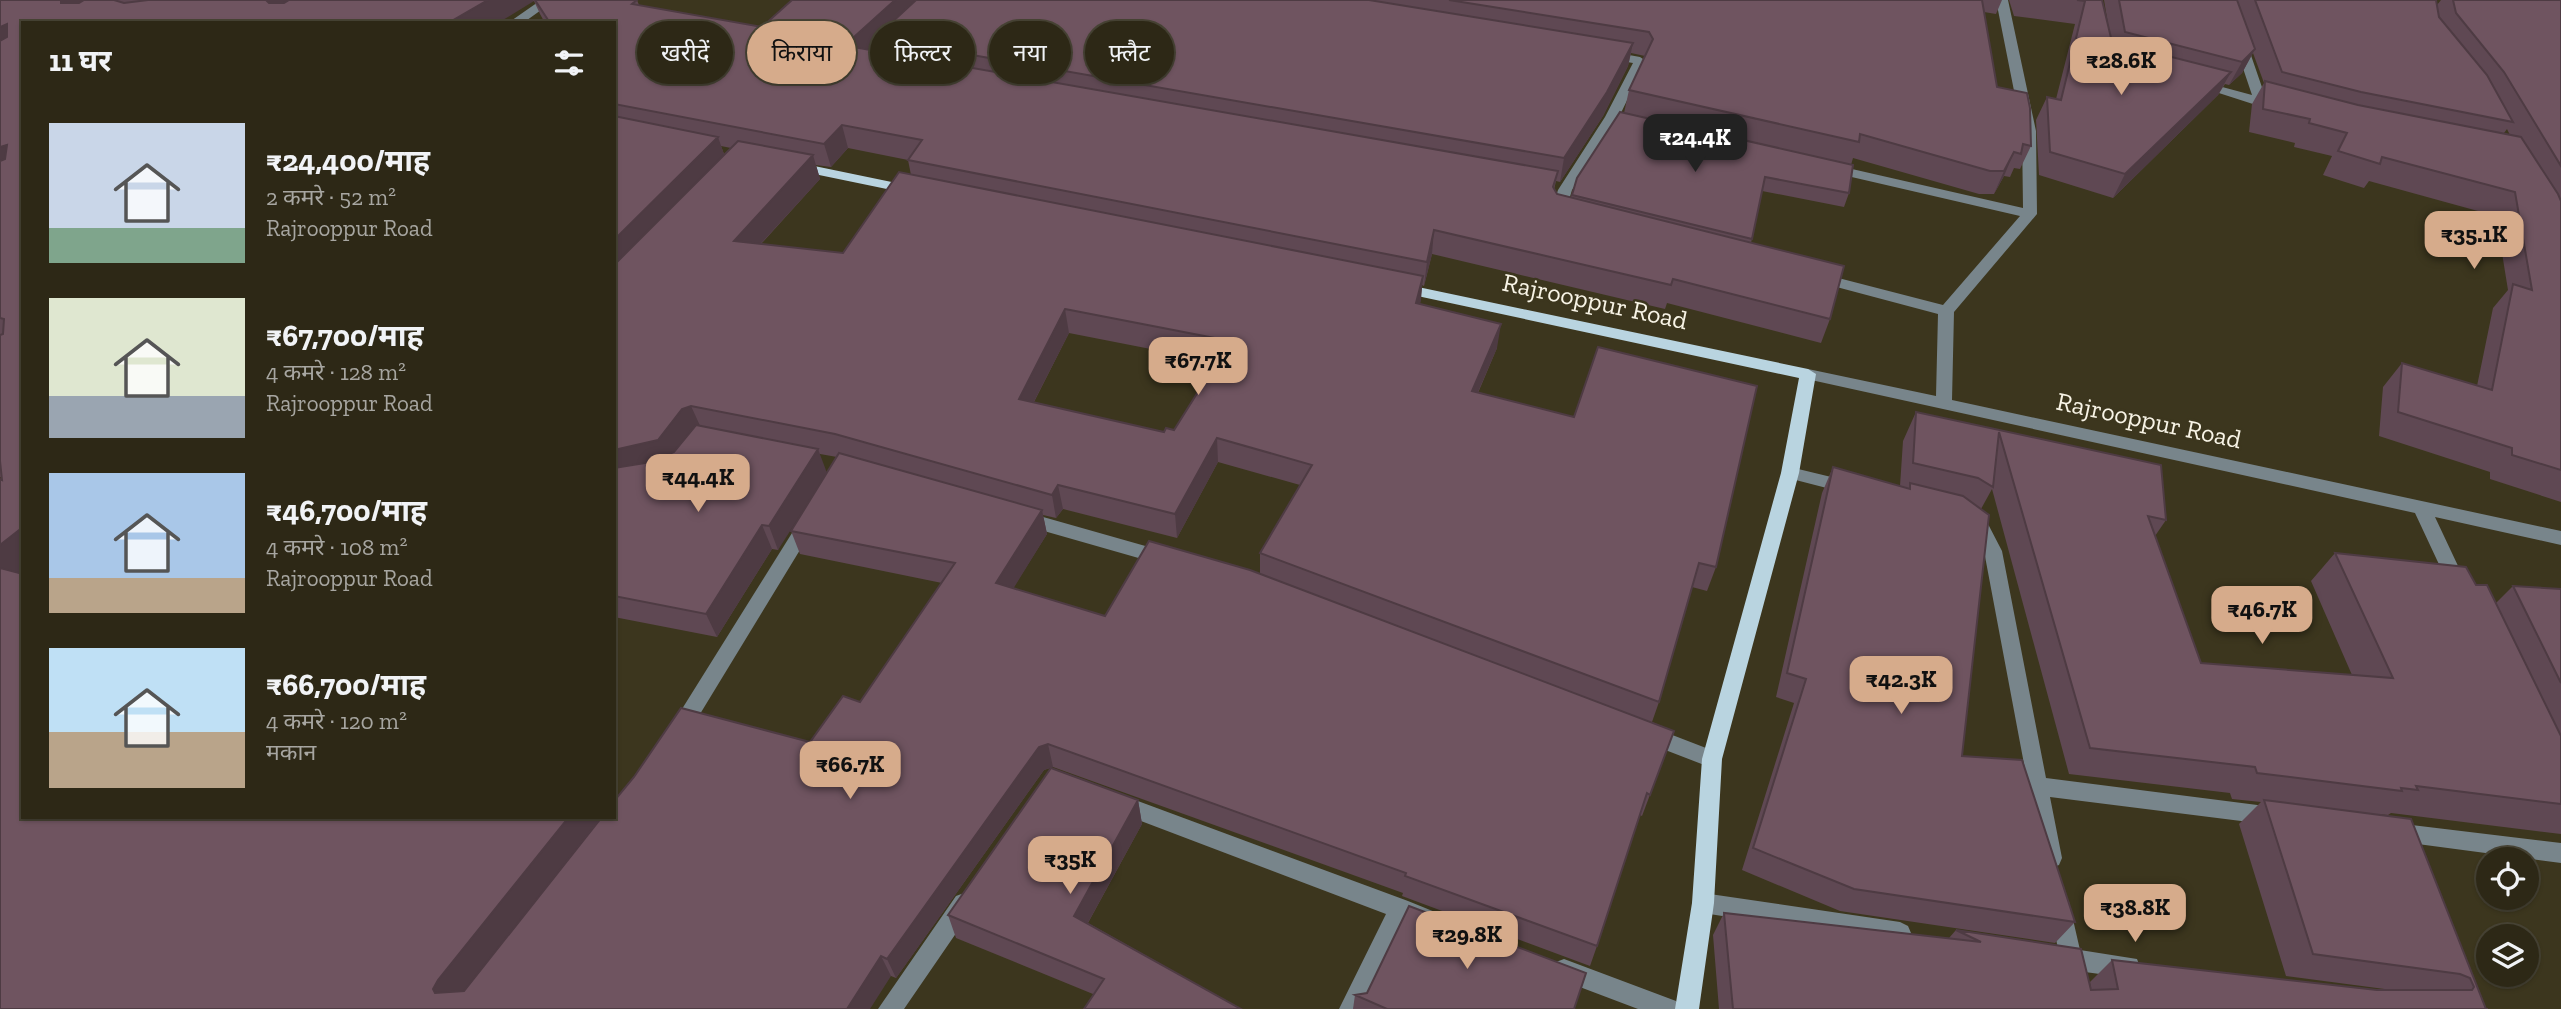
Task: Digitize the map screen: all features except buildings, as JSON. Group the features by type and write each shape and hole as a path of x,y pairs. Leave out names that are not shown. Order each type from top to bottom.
{"main road":[{"path":"783,164 932,194"},
{"name":"Rajrooppur Road","path":"1381,284 1808,374"},
{"path":"1687,1009 1703,904 1712,759 1790,473 1808,374"}],"street":[{"path":"517,21 549,0"},
{"path":"1944,403 1947,311 2030,214 2029,131 2002,0"},
{"path":"2226,0 2261,102"},
{"path":"1571,215 1558,212 1559,189 1618,118 1640,61 1599,54"},
{"path":"2184,80 2297,110"},
{"path":"1814,164 2030,214"},
{"path":"1799,273 1947,311"},
{"name":"Rajrooppur Road","path":"1808,374 2561,538"},
{"path":"1790,473 1866,492"},
{"path":"670,746 820,502"},
{"path":"2421,506 2467,603"},
{"path":"999,511 1183,563"},
{"path":"1955,514 1982,529 1993,551 2081,1009"},
{"path":"1634,729 1712,759"},
{"path":"2037,786 2299,820"},
{"path":"1103,797 1451,928"},
{"path":"2368,828 2561,853"},
{"path":"890,1009 975,888"},
{"path":"1703,904 1920,936"},
{"path":"1351,1009 1399,908"},
{"path":"2043,955 2153,971"},
{"path":"1540,961 1668,1009"}]}
